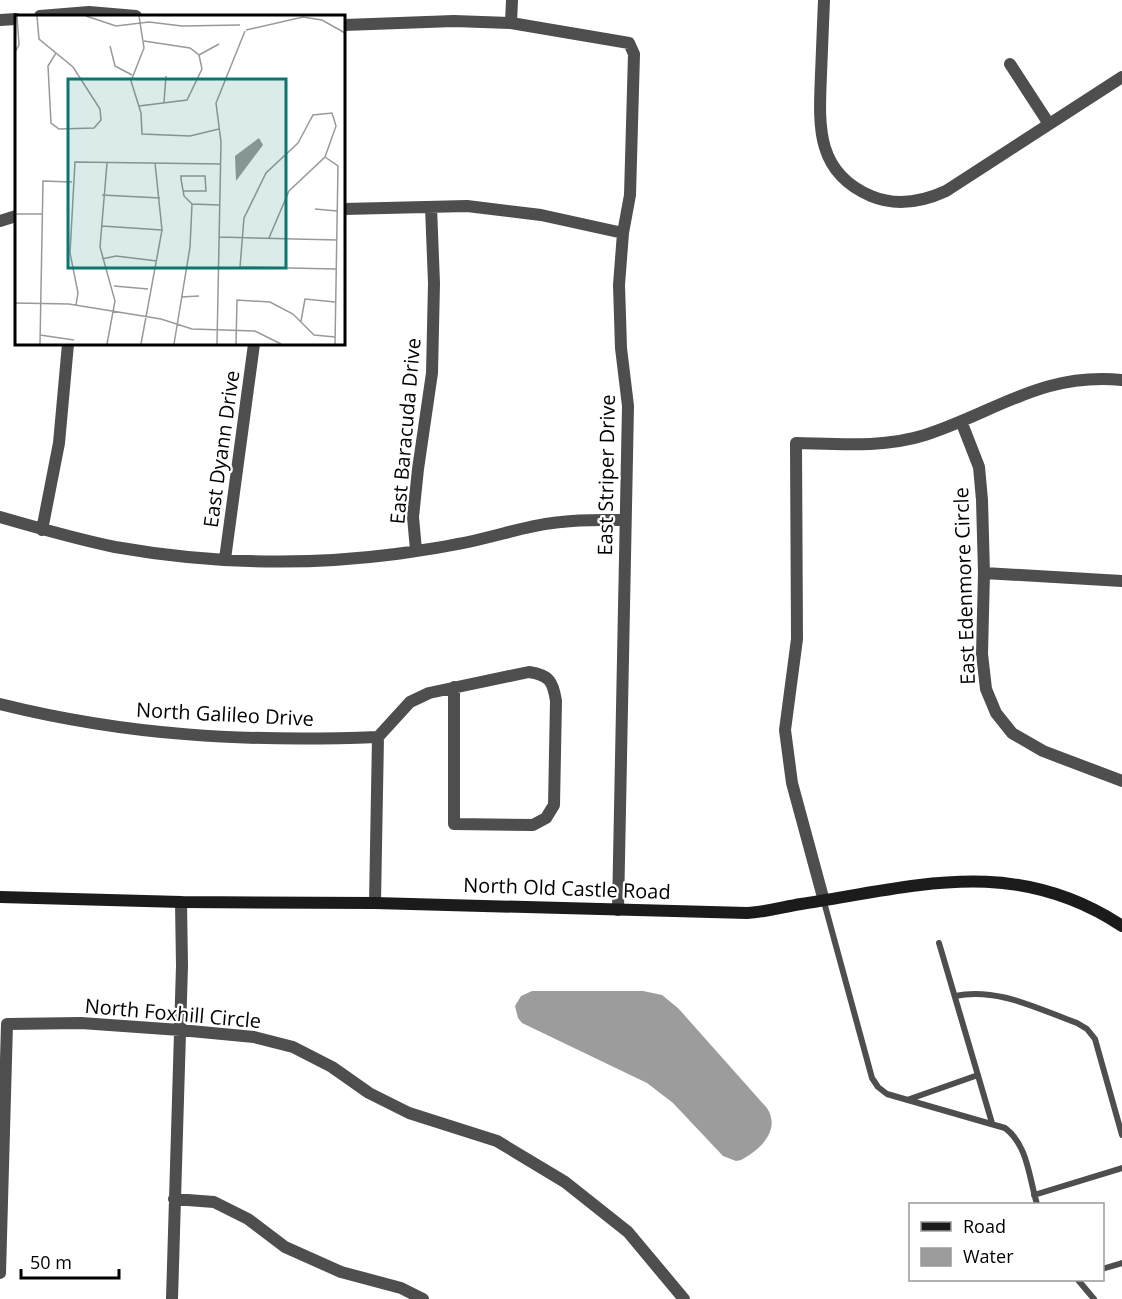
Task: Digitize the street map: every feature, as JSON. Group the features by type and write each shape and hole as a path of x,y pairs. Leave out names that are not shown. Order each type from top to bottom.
{"street":[{"path":"345,25 454,21 511,23 512,0"},
{"path":"824,0 820,130 829,158 838,172 863,192 879,199 914,202 946,191 1122,77"},
{"path":"52,15 89,12 124,15"},
{"path":"0,20 15,19"},
{"name":"East Striper Drive","path":"511,23 629,43 634,54 630,195 623,233 619,285 621,348 628,406 618,910"},
{"path":"1010,64 1049,124"},
{"path":"345,209 467,206 504,210 607,228 623,233"},
{"name":"East Baracuda Drive","path":"416,550 413,517 432,373 434,283 431,207"},
{"path":"0,221 15,216"},
{"path":"42,530 59,443 68,345"},
{"name":"East Dyann Drive","path":"225,559 254,345"},
{"path":"824,901 792,783 785,730 797,639 796,442 879,443 922,436 961,422 991,406 1065,381 1109,378 1122,380"},
{"name":"East Edenmore Circle","path":"961,422 979,467 984,573 982,654 986,689 996,712 1012,734 1043,751 1122,781"},
{"path":"0,517 42,530 115,547 166,554 278,561 340,559 416,550 478,540 561,521 625,520"},
{"path":"984,573 1122,581"},
{"path":"375,903 378,737 410,702 429,693 454,687 529,672 543,674 554,686 556,701 554,805 546,818 533,825 454,824 454,687"},
{"name":"North Galileo Drive","path":"0,704 83,721 174,735 254,739 378,737"},
{"name":"North Old Castle Road","path":"0,897 181,902 375,903 747,913 772,911 914,884 982,880 1014,884 1050,893 1081,904 1122,926"},
{"path":"172,1299 180,1030 181,902"},
{"name":"North Foxhill Circle","path":"0,1273 7,1024 81,1023 254,1037 293,1047 332,1067 369,1093 409,1113 496,1141 565,1182 628,1232 684,1299"},
{"path":"174,1199 214,1202 248,1219 285,1247 341,1272 401,1288 423,1299"}],"lane":[{"path":"824,901 872,1078 878,1087 887,1094 1005,1128 1020,1143 1037,1203"},
{"path":"939,942 992,1124"},
{"path":"955,996 970,993 1001,996 1077,1023 1087,1029 1095,1039 1122,1135"},
{"path":"907,1100 978,1075"},
{"path":"1034,1195 1122,1168"},
{"path":"1104,1268 1122,1263"},
{"path":"1079,1281 1094,1299"}],"water":[{"path":"532,991 643,991 662,995 678,1008 767,1108 772,1124 767,1138 762,1145 741,1160 736,1161 723,1156 673,1103 647,1083 522,1023 515,1006 521,996"}]}
